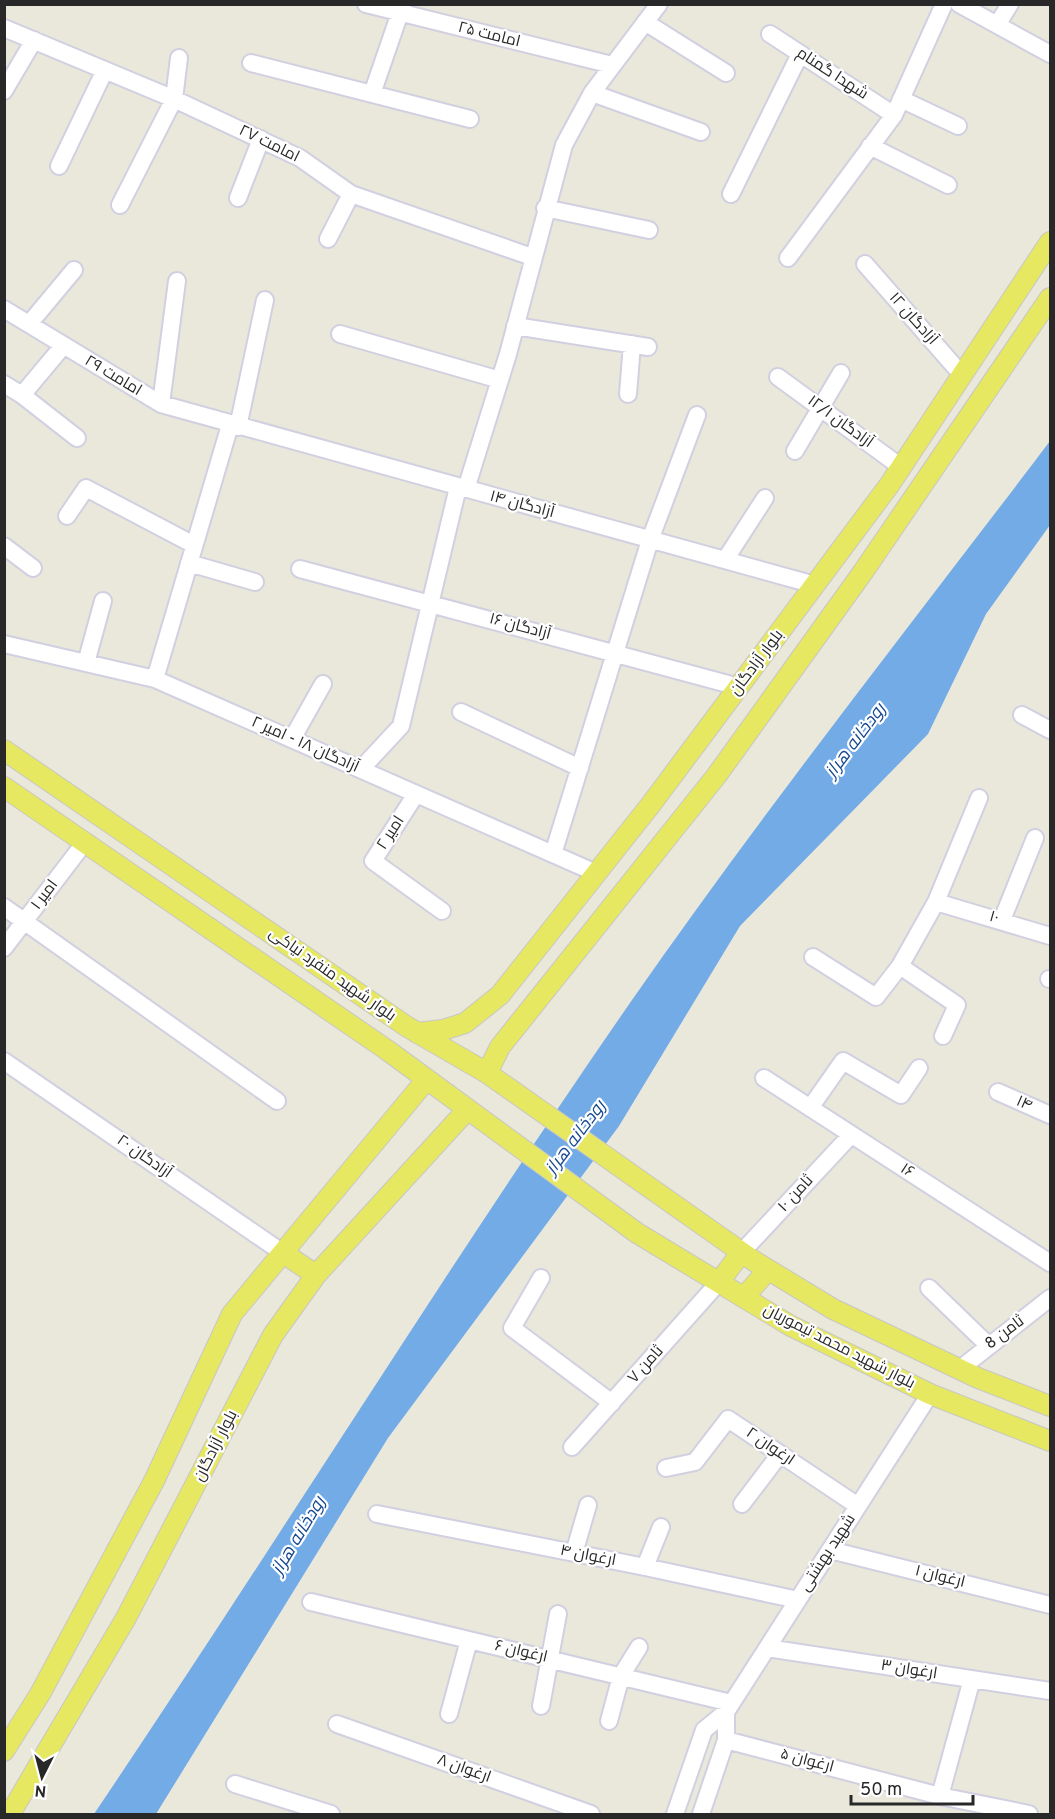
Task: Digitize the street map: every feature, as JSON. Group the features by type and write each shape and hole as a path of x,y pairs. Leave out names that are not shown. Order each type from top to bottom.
{"main road":[{"name":"بلوار آزادگان","path":"417,1033 443,1030 465,1023 500,995 660,792 815,585 901,467 1050,242"},
{"name":"بلوار آزادگان","path":"487,1073 500,1047 689,810 863,572 1050,298"},
{"name":"بلوار شهید منفرد نیاکی","path":"4,750 417,1033 487,1073 661,1197"},
{"name":"بلوار شهید منفرد نیاکی","path":"4,787 427,1079 637,1233"},
{"path":"660,792 689,810"},
{"path":"188,913 202,908 206,902 205,887"},
{"path":"231,943 231,928 235,923 251,920"},
{"path":"4,1751 40,1694 153,1481 232,1314 427,1079"},
{"name":"بلوار آزادگان","path":"10,1815 126,1618 273,1335 316,1275 467,1110"},
{"name":"بلوار شهید محمد تیموریان","path":"661,1197 741,1253 833,1309 960,1369 1050,1406"},
{"name":"بلوار شهید محمد تیموریان","path":"637,1233 791,1326 930,1394 1050,1441"},
{"path":"283,1253 316,1275"},
{"path":"719,1282 741,1253"},
{"path":"744,1297 768,1270"}],"street":[{"name":"امامت ۲۵","path":"366,4 401,9 612,65"},
{"path":"361,769 401,726 462,488 500,380 564,145 592,93 659,4"},
{"path":"788,258 894,115 944,4"},
{"path":"959,4 1050,54"},
{"path":"997,25 1010,4"},
{"path":"372,94 401,9"},
{"path":"645,22 726,73"},
{"name":"امامت ۲۷","path":"4,28 174,99 261,139 300,158 351,194 532,257"},
{"name":"شهدا گمنام","path":"770,34 894,115"},
{"path":"4,91 34,40"},
{"path":"731,194 800,54"},
{"path":"120,205 174,99 179,58"},
{"path":"251,63 470,119"},
{"path":"59,166 105,70"},
{"path":"592,93 701,132"},
{"path":"901,99 958,126"},
{"path":"238,198 261,139"},
{"path":"870,146 948,185"},
{"path":"328,239 351,194"},
{"path":"545,208 649,230"},
{"name":"آزادگان ۱۲","path":"865,264 962,375"},
{"path":"29,324 74,270"},
{"path":"161,404 177,281"},
{"path":"155,679 194,545 234,426 265,300"},
{"name":"امامت ۲۹","path":"4,309 161,404 234,426"},
{"path":"515,326 640,345 628,394"},
{"path":"340,334 500,380"},
{"path":"22,395 63,346"},
{"path":"795,451 842,373"},
{"name":"آزادگان ۱۲/۱","path":"778,377 901,467"},
{"path":"4,384 22,395 77,438"},
{"path":"553,854 650,540 697,415"},
{"name":"آزادگان ۱۴","path":"234,426 815,585"},
{"path":"67,516 86,488 194,545"},
{"path":"725,560 765,498"},
{"path":"4,546 33,568"},
{"path":"189,563 255,582"},
{"name":"آزادگان ۱۶","path":"300,569 431,602 740,687"},
{"path":"86,663 103,601"},
{"name":"آزادگان ۱۸ - امیر ۲","path":"4,644 155,679 596,873"},
{"path":"292,739 323,684"},
{"path":"461,712 580,768"},
{"path":"1022,715 1050,730"},
{"name":"امیر ۲","path":"416,794 373,861 442,911"},
{"path":"813,957 876,998 900,966 936,902 979,798"},
{"path":"1002,920 1035,838"},
{"name":"امیر ۱","path":"4,948 85,842"},
{"name":"۱۰","path":"936,902 1050,936"},
{"path":"4,907 277,1101"},
{"path":"900,966 957,1005 943,1036"},
{"name":"آزادگان ۲۰","path":"4,1061 283,1253"},
{"path":"810,1108 843,1061 901,1095 919,1068"},
{"name":"۱۶","path":"764,1078 1050,1263"},
{"name":"۱۴","path":"998,1092 1050,1116"},
{"name":"ثامن ۱۰","path":"741,1253 851,1135"},
{"path":"541,1278 513,1328 612,1403"},
{"name":"ثامن ۷","path":"572,1447 719,1282"},
{"path":"928,1288 988,1345"},
{"name":"ثامن 8","path":"960,1369 1050,1299"},
{"name":"شهید بهشتی","path":"675,1815 704,1730 728,1708 930,1394"},
{"name":"ارغوان ۲","path":"666,1468 695,1462 728,1419 858,1506"},
{"path":"742,1504 780,1454"},
{"path":"574,1553 588,1505"},
{"name":"ارغوان ۴","path":"377,1514 798,1600"},
{"path":"645,1567 661,1527"},
{"name":"ارغوان ۱","path":"830,1550 1050,1605"},
{"name":"ارغوان ۶","path":"311,1602 621,1676 728,1708"},
{"path":"541,1706 558,1614"},
{"path":"449,1714 469,1640"},
{"path":"609,1721 621,1676 639,1647"},
{"name":"ارغوان ۳","path":"767,1648 1050,1691"},
{"path":"940,1796 972,1679"},
{"path":"701,1815 726,1740 728,1708"},
{"name":"ارغوان ۸","path":"336,1724 591,1815"},
{"name":"ارغوان ۵","path":"726,1740 940,1796 1029,1815"},
{"path":"235,1784 331,1815"}],"water":[{"name":"رودخانه هراز","path":"1050,441 1050,525 986,614 928,734 740,926 619,1126 388,1438 156,1814 94,1814 495,1202 632,1000 786,788"}]}
